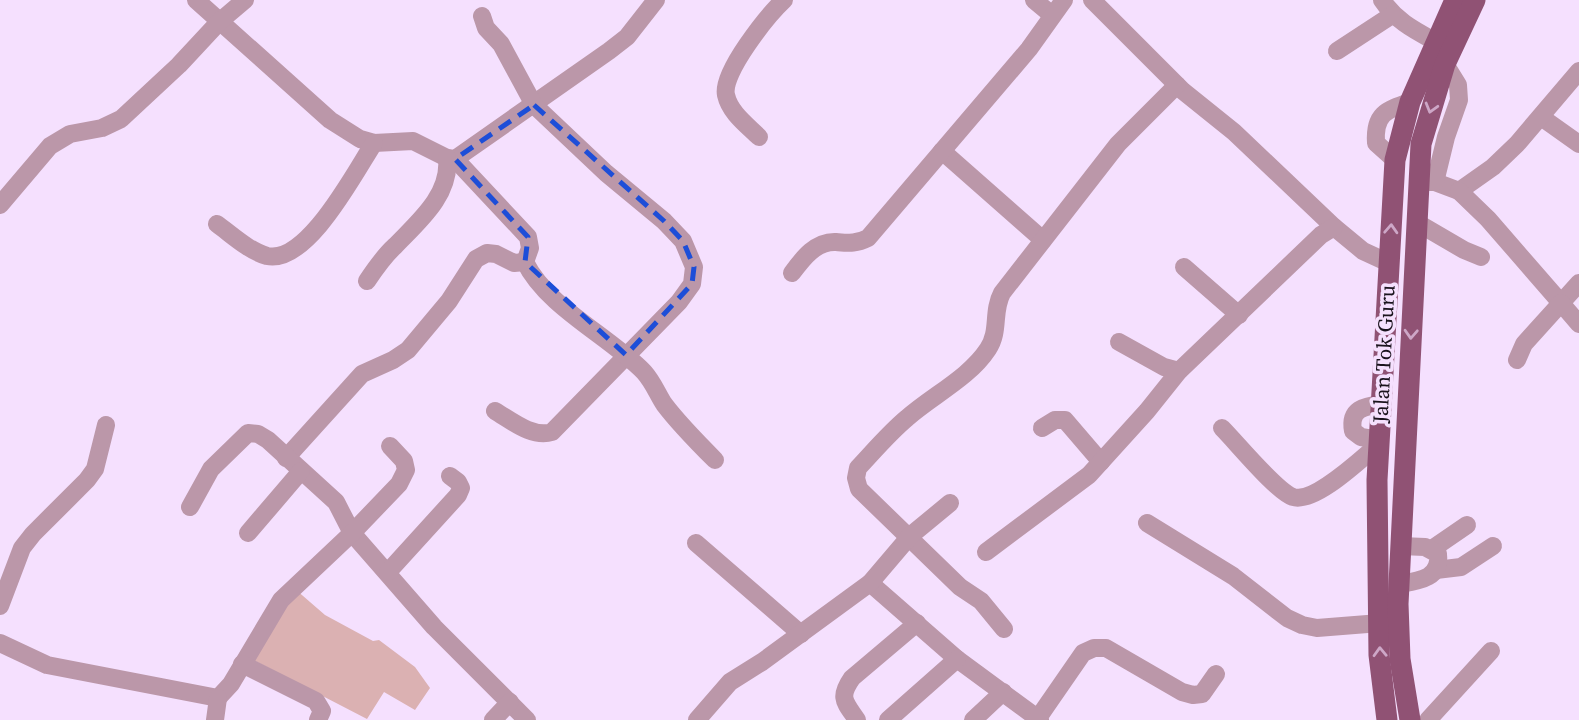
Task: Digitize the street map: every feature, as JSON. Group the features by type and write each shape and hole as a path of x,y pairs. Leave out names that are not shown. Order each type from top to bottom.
{"main road":[{"name":"Jalan Tok Guru","path":"1387,720 1379,655 1377,480 1395,160 1410,102 1455,0"},
{"name":"Jalan Tok Guru","path":"1410,720 1400,659 1399,584 1416,222 1426,182 1421,144 1445,64 1475,0"},
{"path":"1382,400 1408,397"}],"street":[{"path":"196,0 330,120 359,139 374,144 413,141 451,159 528,237 530,247 524,262"},
{"path":"0,205 50,146 70,134 102,128 121,119 179,65 219,22 245,0"},
{"path":"367,281 396,244 420,223 449,172 451,159 627,37 656,0"},
{"path":"1034,0 1052,15"},
{"path":"792,273 807,255 823,244 858,243 868,238 1029,49 1064,0"},
{"path":"1092,0 1177,85 1234,132 1334,227 1363,251 1389,263"},
{"path":"759,137 730,107 725,93 727,76 772,4"},
{"path":"1337,51 1387,7 1406,26 1436,42"},
{"path":"482,16 486,28 501,44 534,104 606,173 664,221 683,241 694,267 692,284 685,293 552,432 542,435 528,430 495,411"},
{"path":"1459,191 1493,167 1517,145 1579,71"},
{"path":"1004,629 990,610 960,587 859,489 856,478 858,468 904,419 981,359 996,332 996,304 1002,293 1118,144 1177,85"},
{"path":"1541,117 1579,144"},
{"path":"217,224 258,252 269,256 284,255 305,241 332,208 374,144"},
{"path":"942,151 1043,240"},
{"path":"1426,182 1459,191 1488,219 1579,324"},
{"path":"1416,222 1481,257"},
{"path":"986,552 1089,475 1179,371 1321,235 1334,227"},
{"path":"286,458 362,374 408,350 449,301 476,259 487,253 496,254 514,263 524,262"},
{"path":"524,262 533,278 584,324 626,355 655,385 663,402 715,460"},
{"path":"1184,267 1239,315"},
{"path":"1517,360 1524,344 1579,283"},
{"path":"1119,342 1164,367 1179,371"},
{"path":"1379,442 1361,437 1353,431 1352,423 1355,412 1382,400"},
{"path":"1042,428 1055,420 1065,420 1101,462"},
{"path":"0,606 22,548 92,474 106,425"},
{"path":"1222,428 1281,489 1293,497 1305,497 1320,492 1379,442"},
{"path":"190,507 211,469 248,433 258,434 268,440 336,502 352,533 434,626 527,720"},
{"path":"215,720 218,698 231,684 281,600 352,533 404,477 404,461 390,446"},
{"path":"248,533 300,471"},
{"path":"388,572 458,495 461,488 450,476"},
{"path":"697,720 730,682 870,583 910,536 950,503"},
{"path":"1147,523 1233,576 1287,618 1302,625 1317,628 1380,623"},
{"path":"1432,550 1467,526"},
{"path":"696,543 801,634"},
{"path":"1401,546 1432,550 1437,554 1439,562 1436,570"},
{"path":"1399,584 1422,580 1436,570 1461,567 1493,546"},
{"path":"870,583 957,659 1039,719 1083,653 1094,648 1106,648 1182,692 1193,695 1202,694 1216,674"},
{"path":"858,720 843,699 844,689 852,678 917,624"},
{"path":"0,643 47,665 218,698"},
{"path":"1428,720 1491,651"},
{"path":"888,720 957,659"},
{"path":"242,664 316,701 323,711 318,720"},
{"path":"973,720 1003,692"},
{"path":"493,720 510,702"}],"highlighted area":[{"path":"534,105 664,221 683,241 694,267 692,284 626,355 525,262 528,237 455,159"}],"shaded area":[{"path":"295,589 325,615 373,641 379,640 415,667 430,688 415,710 384,692 367,719 255,661 253,655"}]}
